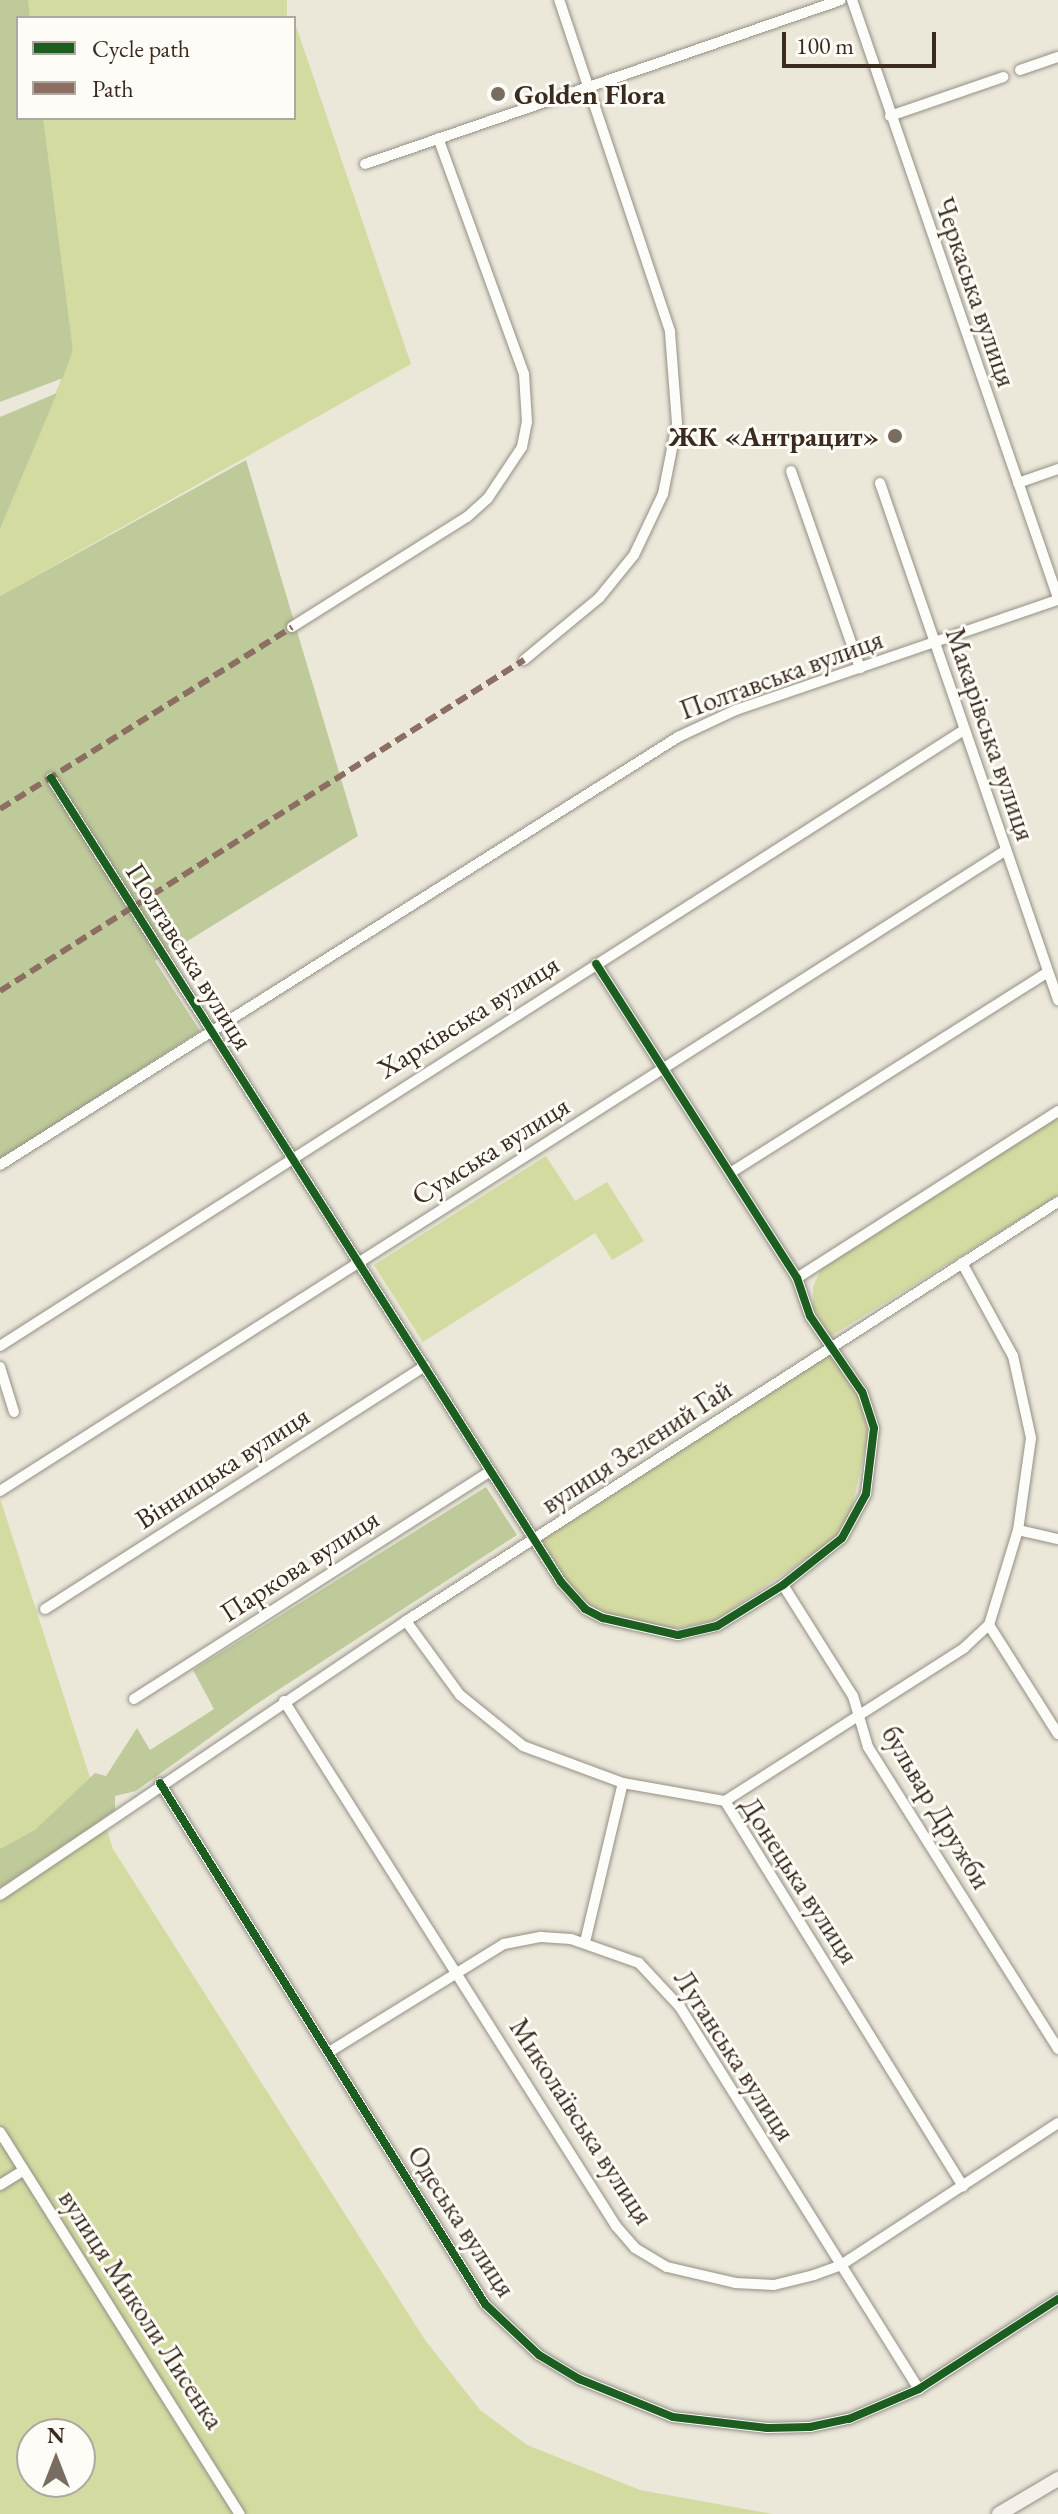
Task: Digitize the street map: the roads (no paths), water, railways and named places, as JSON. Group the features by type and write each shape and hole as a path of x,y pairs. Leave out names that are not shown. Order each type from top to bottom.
{"street":[{"path":"524,660 599,598 634,555 663,494 677,423 670,331 559,0"},
{"path":"365,164 841,0"},
{"name":"Черкаська вулиця","path":"852,0 1058,599"},
{"path":"1020,70 1058,57"},
{"path":"890,116 1003,77"},
{"path":"292,627 467,517 488,498 522,447 527,422 524,374 438,138"},
{"path":"1018,483 1058,469"},
{"path":"791,471 860,668"},
{"name":"Макарівська вулиця","path":"880,483 1058,1000"},
{"name":"Полтавська вулиця","path":"0,1165 678,737 736,710 1058,599"},
{"name":"Харківська вулиця","path":"0,1346 964,730"},
{"name":"Полтавська вулиця","path":"51,778 359,1260 534,1541 585,1609 678,1635 717,1626 783,1585 842,1538 866,1494 874,1428 862,1392 835,1348 810,1316 797,1278 596,964"},
{"name":"Сумська вулиця","path":"0,1491 1006,850"},
{"path":"730,1173 1048,972"},
{"path":"797,1278 1058,1111"},
{"name":"вулиця Зелений Гай","path":"0,1895 160,1783 406,1621 1058,1202"},
{"path":"725,1801 964,1648 989,1625 1018,1530 1031,1438 1022,1384 1002,1329 962,1263"},
{"name":"Вінницька вулиця","path":"45,1609 425,1366"},
{"path":"0,1367 14,1412"},
{"name":"Паркова вулиця","path":"134,1699 490,1471"},
{"path":"1018,1530 1058,1539"},
{"name":"бульвар Дружби","path":"783,1585 853,1696 868,1747 1058,2049"},
{"name":"Донецька вулиця","path":"406,1621 460,1695 499,1732 551,1759 623,1783 725,1801 963,2186"},
{"path":"989,1625 1058,1734"},
{"name":"Миколаївська вулиця","path":"284,1701 635,2248 667,2267 735,2283 774,2285 841,2265 1058,2123"},
{"name":"Одеська вулиця","path":"160,1783 485,2304 539,2355 579,2379 673,2417 767,2428 849,2419 919,2389 1058,2299"},
{"path":"585,1942 623,1783"},
{"name":"Луганська вулиця","path":"329,2052 458,1971 523,1939 585,1942 632,1959 666,1988 919,2389"},
{"name":"вулиця Миколи Лисенка","path":"0,2132 240,2514"},
{"path":"0,2185 24,2170"},
{"path":"999,2514 1058,2479"}],"place":[{"name":"Golden Flora","path":"498,94"},
{"name":"ЖК «Антрацит»","path":"895,436"}]}
